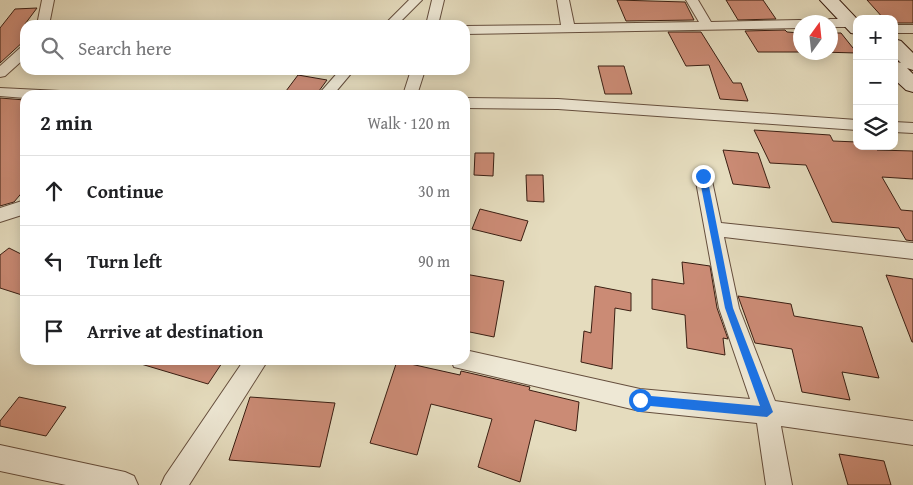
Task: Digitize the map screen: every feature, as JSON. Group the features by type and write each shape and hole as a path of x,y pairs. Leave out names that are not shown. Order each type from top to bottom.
{"main road":[{"path":"829,0 853,18"},
{"path":"849,0 856,15"},
{"path":"898,49 913,64"},
{"path":"898,71 913,86"}],"street":[{"path":"44,20 48,0"},
{"path":"395,20 416,0"},
{"path":"433,20 438,0"},
{"path":"564,0 568,28"},
{"path":"692,0 707,26"},
{"path":"838,23 853,23"},
{"path":"470,30 793,24"},
{"path":"898,29 913,29"},
{"path":"0,72 20,55"},
{"path":"329,90 343,75"},
{"path":"412,90 416,75"},
{"path":"0,92 20,93"},
{"path":"470,103 558,104 853,125"},
{"path":"898,127 913,128"},
{"path":"703,176 715,229 729,308 767,412 779,485"},
{"path":"0,215 20,209"},
{"path":"715,229 913,251"},
{"path":"470,362 640,400 767,412 913,434"},
{"path":"174,485 254,365"},
{"path":"0,458 125,485"}],"building":[{"path":"617,0 685,2 694,20 626,21"},
{"path":"726,0 763,0 776,19 738,20"},
{"path":"867,0 913,0 913,23 898,23 898,15 880,15"},
{"path":"37,8 28,20 20,20 20,45 0,63 0,28 15,9"},
{"path":"785,30 793,32 793,52 758,52 745,31"},
{"path":"668,32 701,32 733,83 741,83 748,101 720,99 709,65 686,66"},
{"path":"838,33 841,33 853,48 853,53 838,52"},
{"path":"598,66 624,66 632,94 605,94"},
{"path":"298,75 327,80 320,90 287,90"},
{"path":"0,98 20,100 20,195 14,202 0,206"},
{"path":"754,130 830,135 833,141 853,142 853,150 913,151 913,179 882,177 901,210 913,211 913,241 906,240 899,228 832,222 806,165 770,163"},
{"path":"723,150 758,153 770,188 733,184"},
{"path":"475,153 494,153 493,176 474,175"},
{"path":"526,175 543,175 544,202 527,201"},
{"path":"480,209 528,221 521,241 472,229"},
{"path":"9,248 20,254 20,294 0,288 0,255"},
{"path":"682,262 710,266 717,308 728,339 723,338 725,355 687,348 685,315 652,309 652,279 684,284"},
{"path":"470,275 504,281 494,337 470,332"},
{"path":"886,275 913,279 913,342 912,342"},
{"path":"595,286 631,293 631,311 615,308 612,369 581,362 584,331 591,333"},
{"path":"738,296 791,304 794,316 862,327 879,378 842,372 850,400 802,392 792,349 755,343"},
{"path":"144,365 221,365 208,384"},
{"path":"396,365 415,365 460,375 461,371 530,387 529,390 579,402 576,431 535,420 520,482 478,467 492,419 431,404 417,455 370,443"},
{"path":"19,397 66,407 46,436 0,426 0,421"},
{"path":"250,397 335,403 320,467 229,460"},
{"path":"839,454 884,461 891,485 848,485"}],"route":[{"path":"640,400 767,412 729,308 715,229 703,176"}]}
